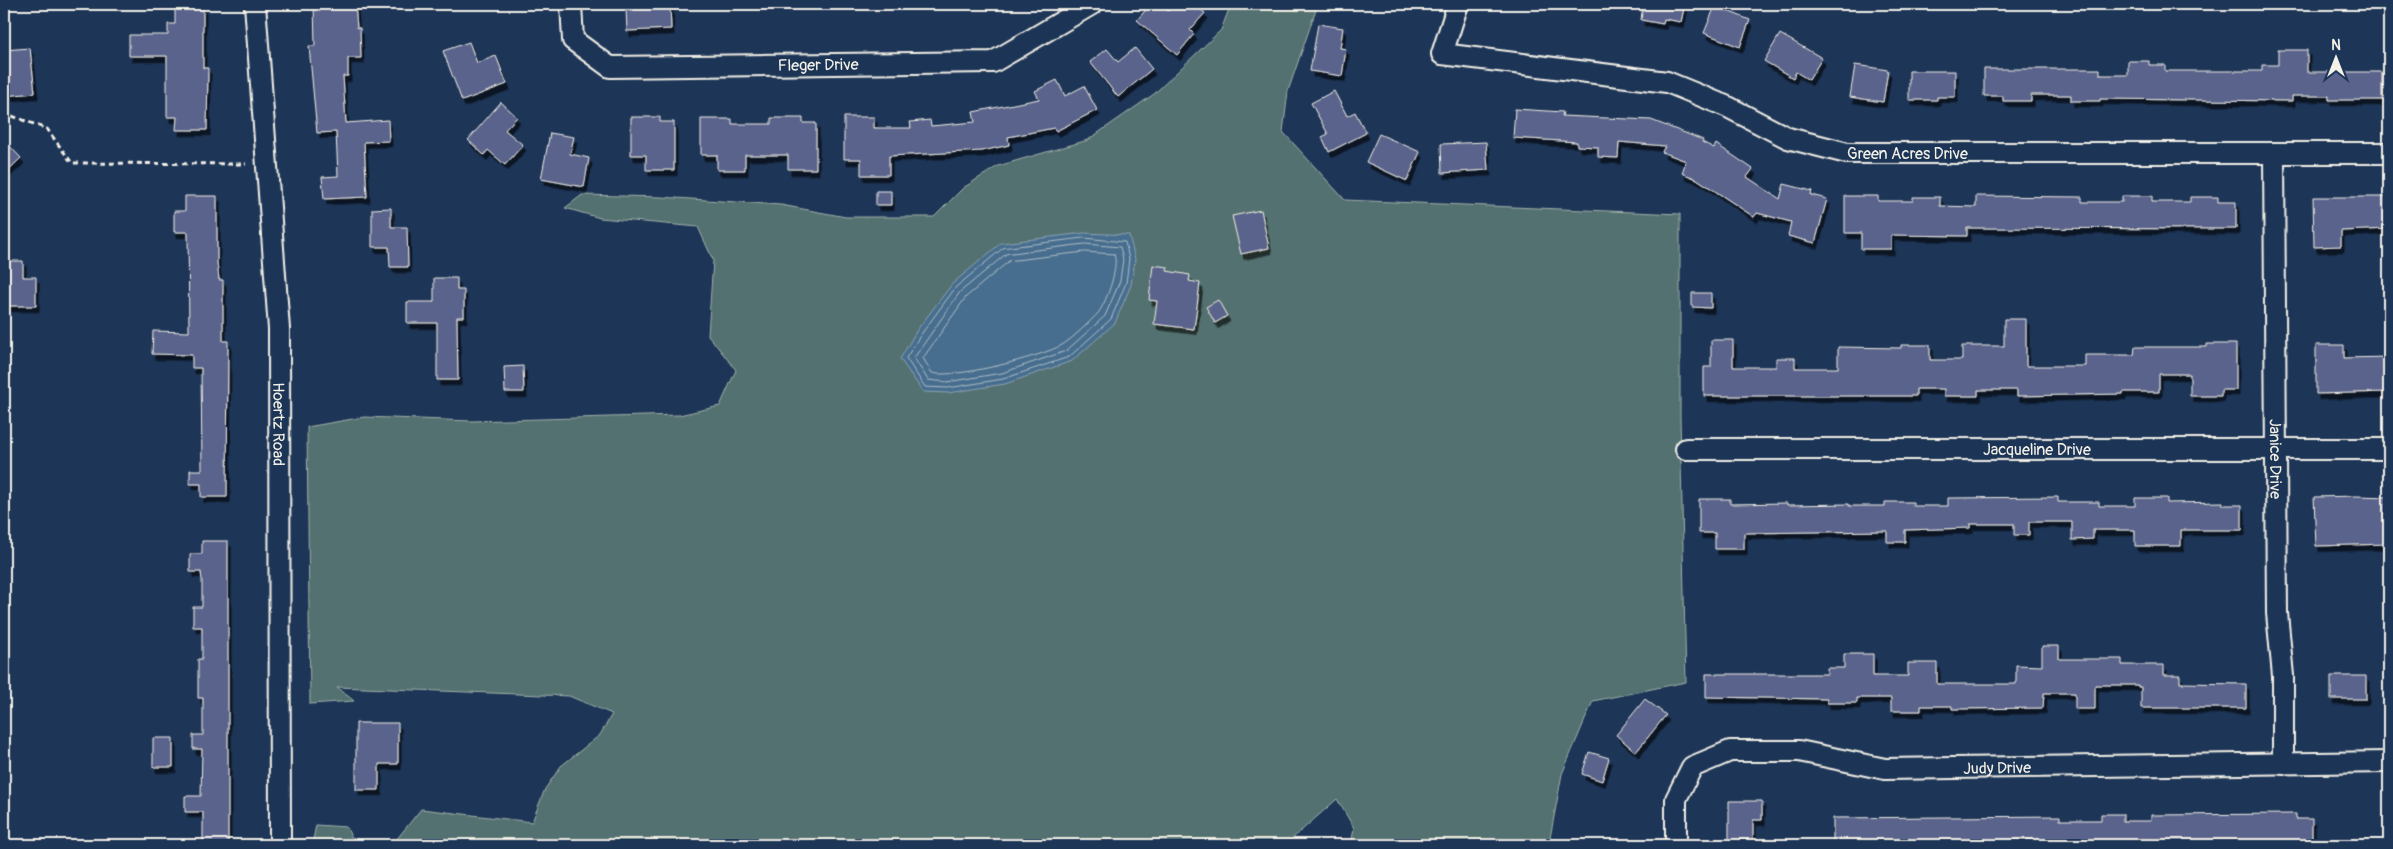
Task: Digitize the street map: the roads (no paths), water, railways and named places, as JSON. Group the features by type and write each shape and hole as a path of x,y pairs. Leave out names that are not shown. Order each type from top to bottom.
{"street":[{"name":"Hoertz Road","path":"255,4 279,329 280,845"},
{"name":"Fleger Drive","path":"571,4 573,40 610,67 994,62 1092,4"},
{"name":"Green Acres Drive","path":"1458,4 1442,54 1667,82 1728,107 1788,138 1847,153 2389,153"},
{"name":"Janice Drive","path":"2274,153 2277,613 2283,676 2283,764"},
{"name":"Jacqueline Drive","path":"1686,449 2389,449"},
{"name":"Judy Drive","path":"1676,845 1676,799 1692,767 1730,751 1799,751 1885,769 2389,762"}],"water":[{"path":"1084,233 1129,235 1135,259 1131,285 1115,323 1072,361 1005,384 948,393 923,392 900,359 917,330 952,284 1001,243"}]}
